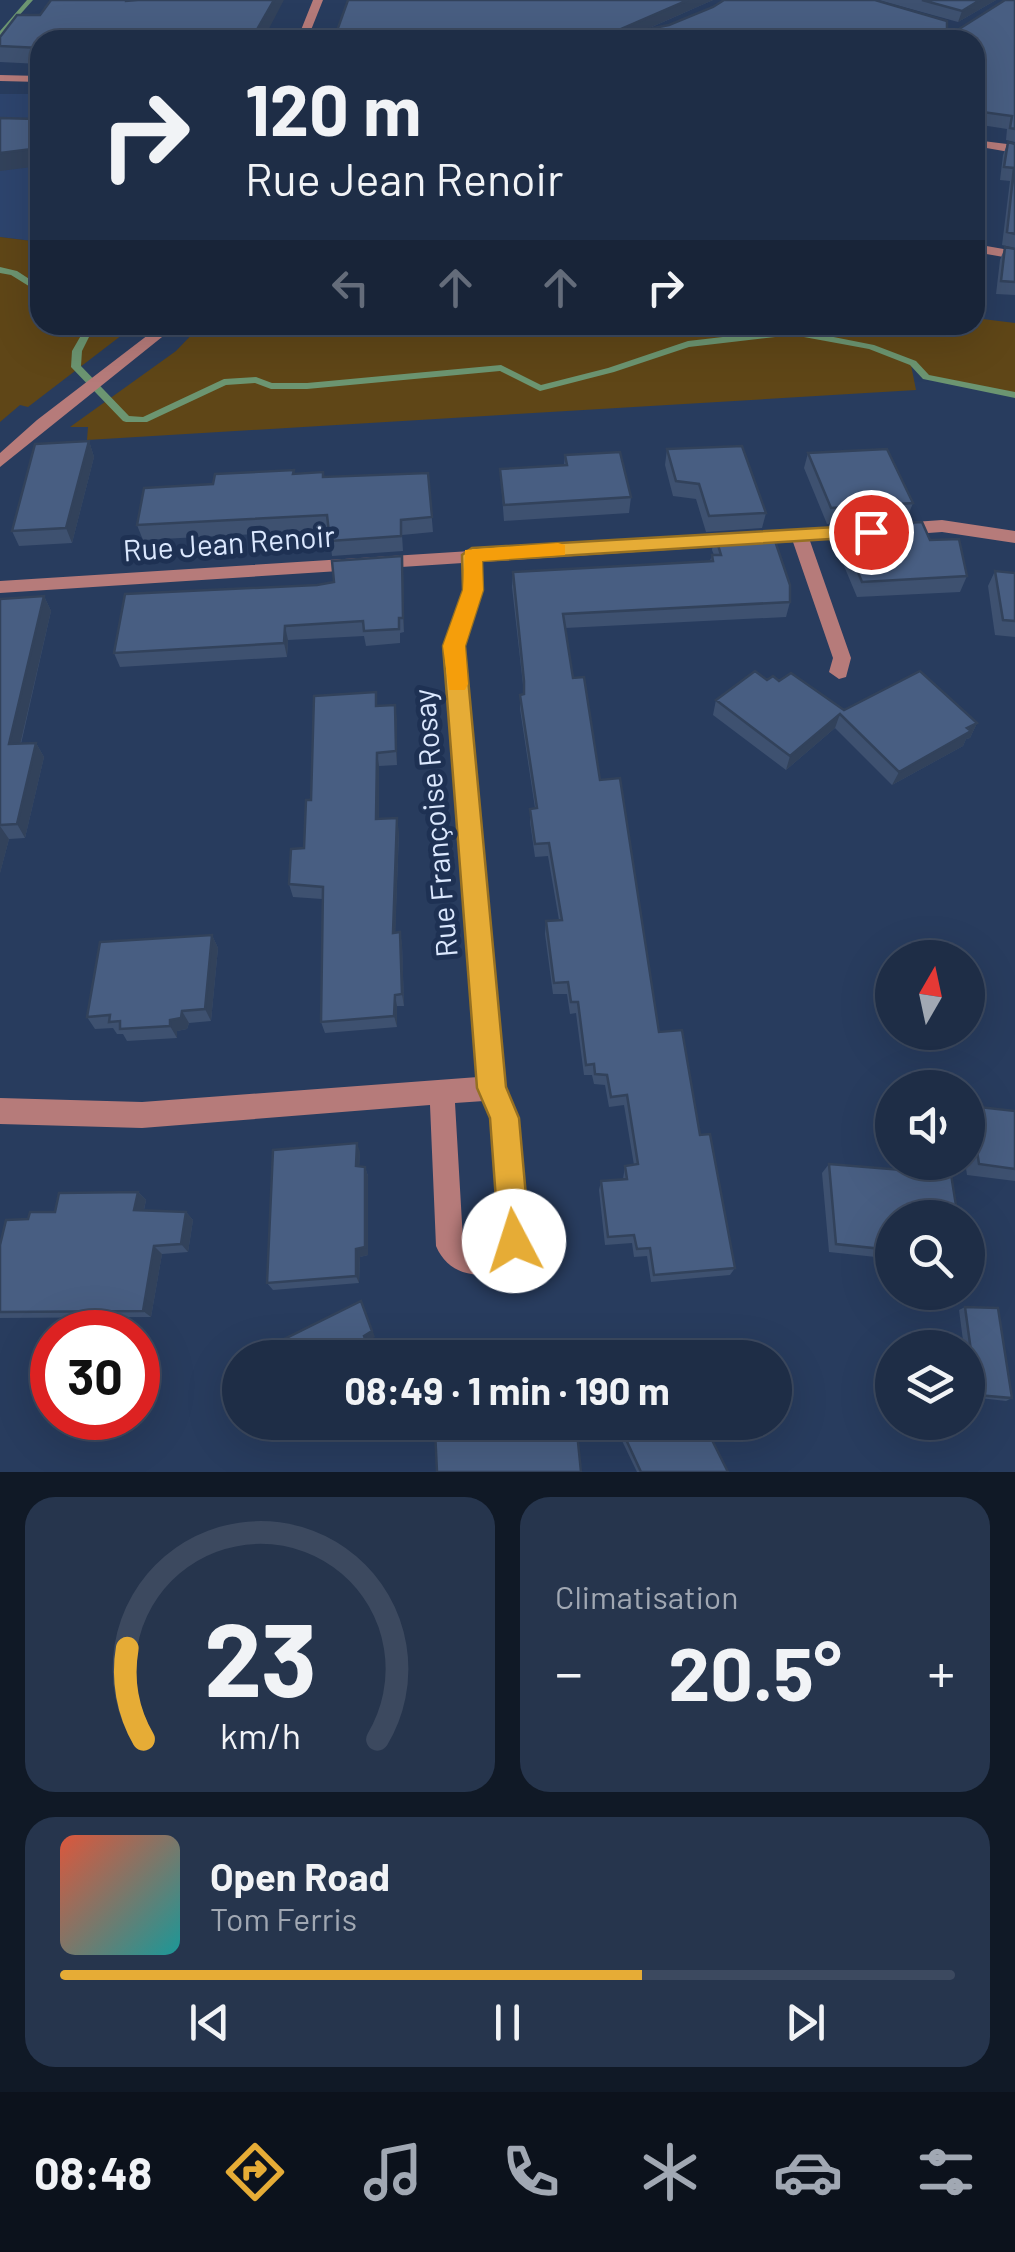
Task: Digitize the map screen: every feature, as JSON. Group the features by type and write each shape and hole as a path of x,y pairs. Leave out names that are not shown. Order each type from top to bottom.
{"street":[{"path":"306,30 318,0"},
{"path":"0,78 30,79"},
{"path":"985,144 1015,149"},
{"path":"985,250 1015,255"},
{"path":"0,462 157,335"},
{"name":"Rue Jean Renoir","path":"0,587 942,526 1015,537"},
{"path":"800,537 842,658 839,672"},
{"name":"Rue Françoise Rosay","path":"442,1092 450,1246 463,1260 482,1264 504,1255 514,1241 504,1118 492,1088 454,646 473,590 472,555"},
{"path":"0,1111 142,1115 492,1088"}],"shaded area":[{"path":"0,94 30,94 30,241 0,237"},
{"path":"0,237 30,241 30,335 122,335 28,407 20,405 0,422"},
{"path":"985,319 1015,323 1015,396 923,377 911,365 916,390 87,440 88,427 70,427 176,351 191,335 985,335"}],"building":[{"path":"51,0 274,0 257,30 30,30 30,48 0,46 0,37 17,15 40,15"},
{"path":"348,0 688,0 621,29 630,30 337,30"},
{"path":"724,0 875,0 947,21 947,28 953,30 644,30 669,25"},
{"path":"922,0 980,0 962,11"},
{"path":"1005,0 1015,0 1015,129 1010,128 1012,116 985,112 985,30 958,30"},
{"path":"0,118 30,119 30,149 0,153"},
{"path":"1008,142 1015,144 1015,234 1007,232 1014,168 1004,167"},
{"path":"1005,247 1015,249 1015,282 1001,281"},
{"path":"89,441 66,528 12,531 35,444"},
{"path":"742,446 766,513 709,516 699,484 676,481 667,449"},
{"path":"887,449 913,503 831,508 808,453"},
{"path":"620,452 631,497 504,505 500,469 567,465 565,455"},
{"path":"294,470 293,474 323,472 323,477 428,473 432,517 401,520 401,536 330,541 327,515 137,525 144,488 213,484 215,474"},
{"path":"922,522 930,540 959,539 967,576 862,582 839,527"},
{"path":"772,532 790,585 790,602 563,614 573,678 584,677 600,780 620,778 659,1032 682,1030 700,1135 710,1134 735,1268 654,1275 650,1248 637,1249 634,1235 608,1237 601,1181 627,1179 625,1166 638,1164 627,1095 611,1097 607,1075 595,1074 594,1064 586,1065 578,1002 571,1002 568,982 554,983 546,921 562,920 549,843 535,844 530,809 537,808 520,695 524,694 524,681 513,572 713,561 712,555 721,555 715,535"},
{"path":"402,556 403,618 399,618 399,629 364,631 363,621 285,626 284,643 114,653 125,594 317,585 334,582 332,561"},
{"path":"995,571 1015,573 1015,621 1003,620"},
{"path":"44,596 9,744 36,743 17,824 0,825 0,599"},
{"path":"755,671 767,680 773,676 779,681 791,673 844,710 920,671 977,723 967,728 971,731 899,772 840,714 790,756 716,700"},
{"path":"376,692 376,706 395,705 396,751 377,753 376,819 397,818 393,933 400,932 402,994 395,995 394,1016 321,1022 323,887 289,884 291,849 304,848 306,800 311,800 314,696"},
{"path":"212,935 205,1009 182,1011 181,1018 170,1020 170,1026 120,1029 120,1021 109,1022 110,1015 87,1017 100,942"},
{"path":"985,1108 1015,1111 1015,1169 985,1165"},
{"path":"357,1143 356,1166 365,1167 365,1247 356,1249 356,1276 267,1283 273,1150"},
{"path":"829,1164 875,1168 875,1180 952,1180 955,1200 875,1200 875,1248 836,1244"},
{"path":"138,1192 134,1210 186,1212 181,1244 154,1246 143,1310 0,1312 0,1245 6,1220 28,1219 30,1212 55,1212 59,1193"},
{"path":"361,1301 372,1331 364,1336 365,1340 282,1340"},
{"path":"998,1308 1012,1398 985,1396 985,1330 968,1330 965,1310"},
{"path":"435,1440 578,1440 581,1472 437,1472"},
{"path":"626,1440 712,1440 728,1472 641,1472"}],"waterway":[{"path":"0,35 30,0"},
{"path":"0,270 30,283"},
{"path":"86,335 77,351 76,367 126,419 144,420 224,382 256,380 271,386 307,386 501,368 540,388 688,344 767,335"},
{"path":"809,335 871,347 913,363 926,377 1015,395"}],"slow traffic":[{"path":"457,684 454,646 473,590 472,555 558,550"}],"route":[{"path":"514,1241 504,1118 492,1088 454,646 473,590 472,555 871,532"}]}
